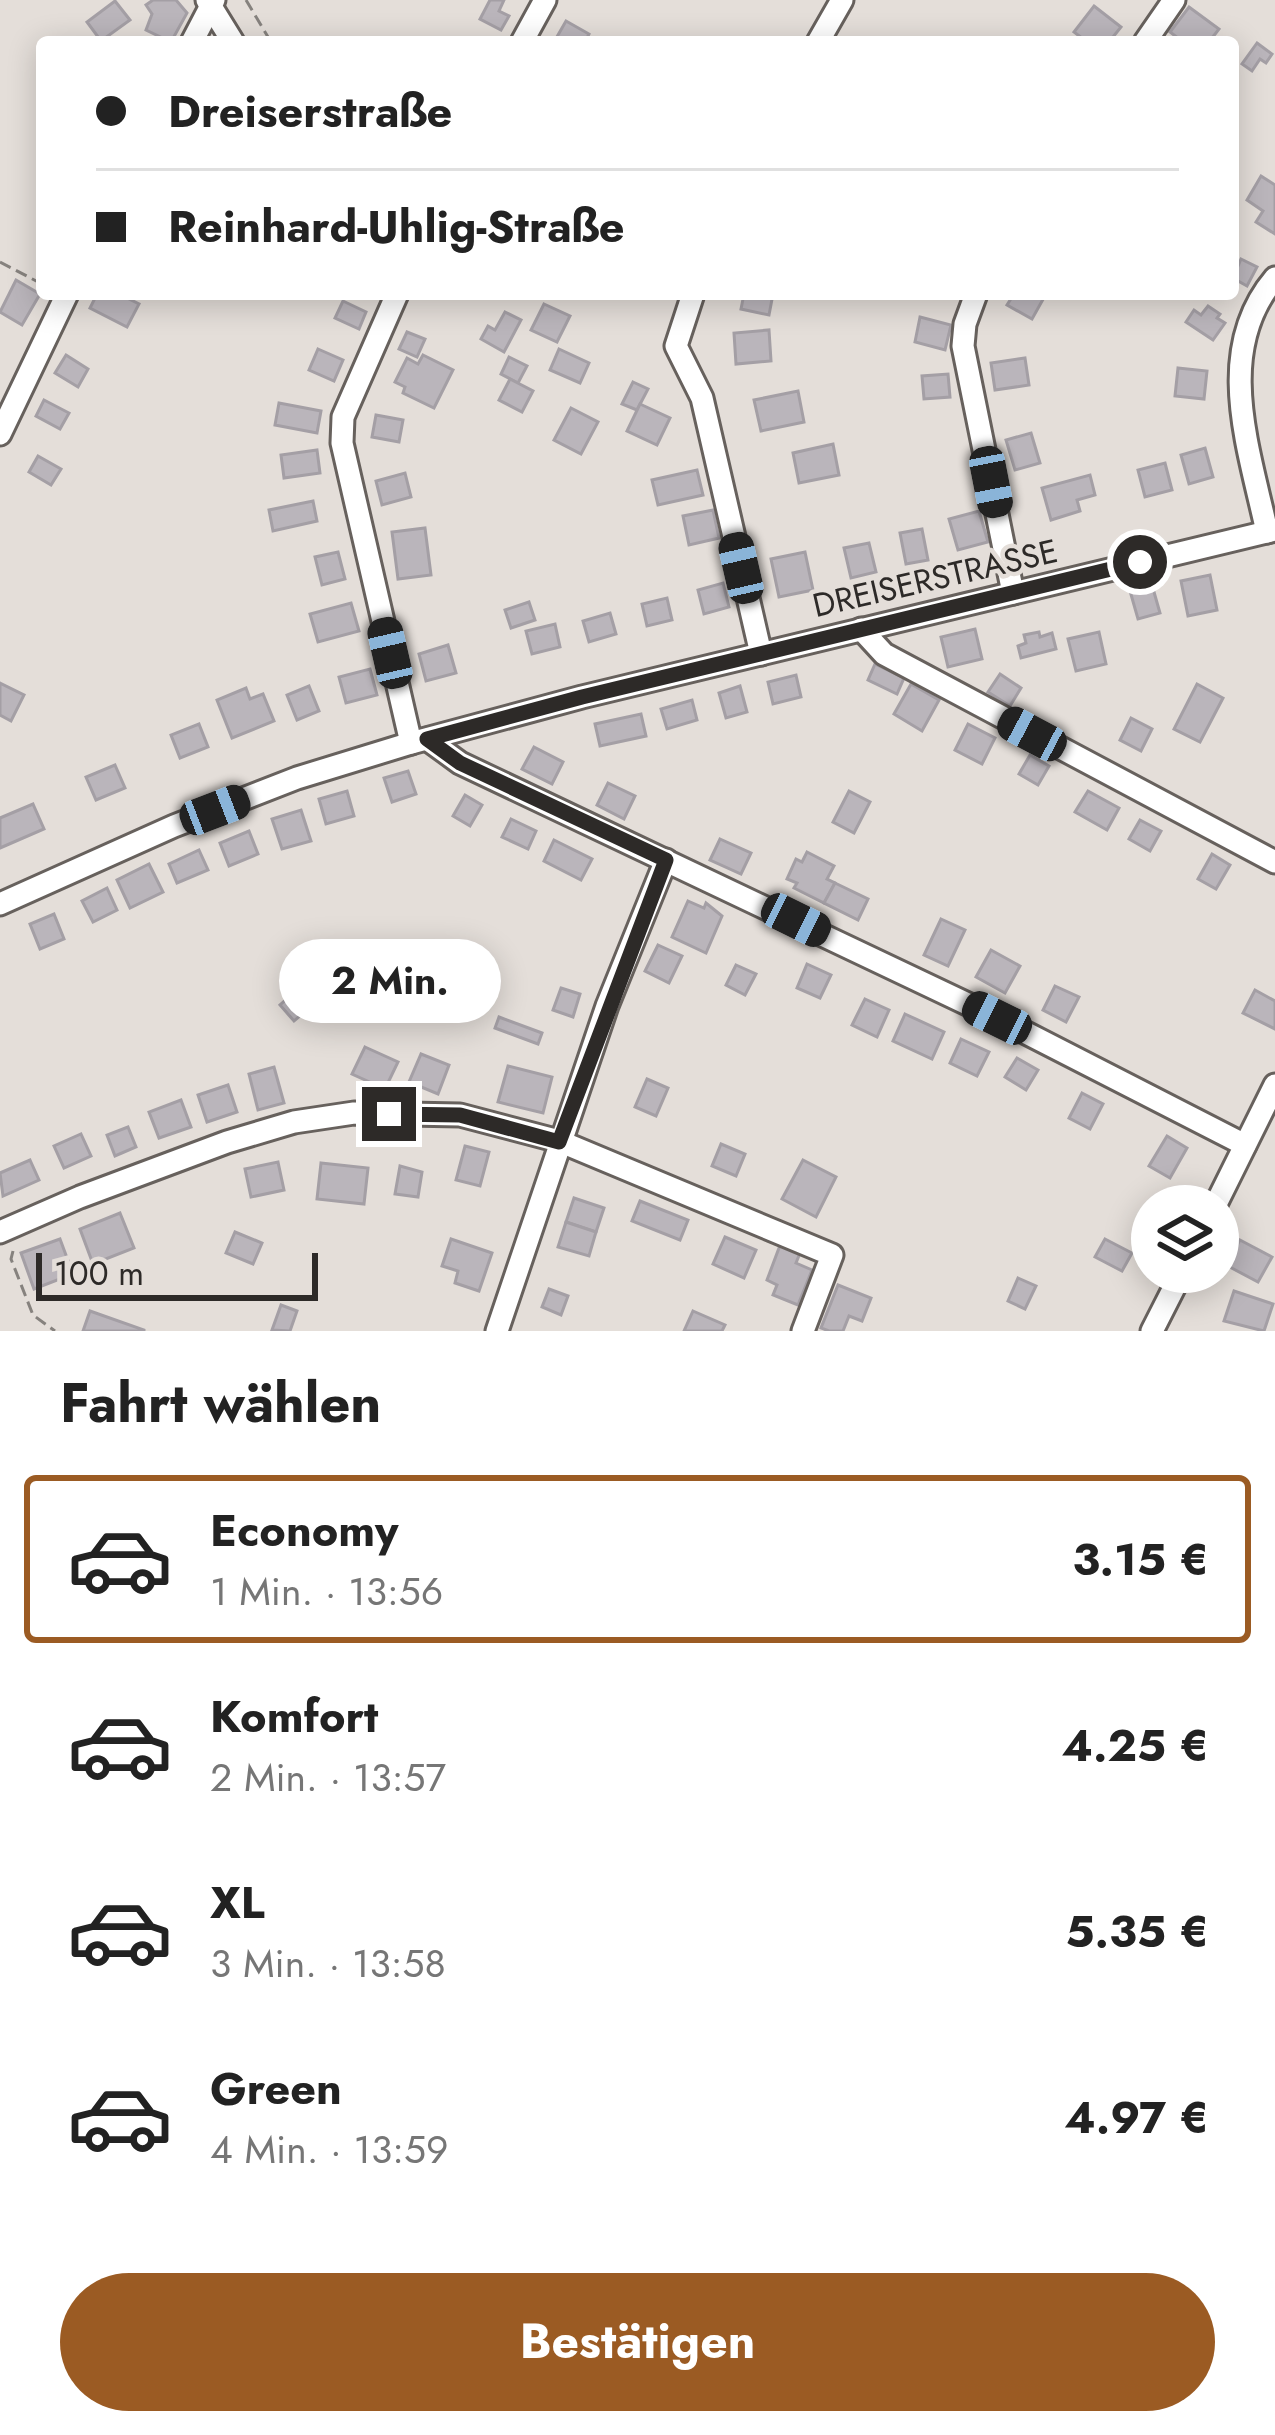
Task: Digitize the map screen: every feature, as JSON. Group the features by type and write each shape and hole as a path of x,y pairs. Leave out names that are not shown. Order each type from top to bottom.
{"street":[{"path":"526,36 545,0"},
{"path":"821,36 842,0"},
{"path":"1149,36 1174,0"},
{"path":"195,36 210,2"},
{"path":"210,2 230,36"},
{"path":"1271,531 1244,418 1238,358 1256,305 1275,278"},
{"path":"0,434 64,300"},
{"path":"394,300 343,418 343,443 419,741 981,1010 1245,1145"},
{"path":"691,300 676,346 702,398 760,654"},
{"path":"974,300 963,346 1013,593"},
{"name":"DREISERSTRASSE","path":"0,904 194,818 297,778 419,741 1271,531"},
{"path":"861,629 884,654 1275,862"},
{"path":"497,1331 559,1142 666,860"},
{"path":"1225,1185 1275,1085"},
{"path":"6,1229 227,1142 294,1122 354,1113 460,1115 559,1142 832,1255 803,1331"},
{"path":"1152,1331 1171,1293"}],"path":[{"path":"246,0 267,36"},
{"path":"0,262 36,281"},
{"path":"6,1229 16,1241 11,1259 33,1315 55,1331"}],"building":[{"path":"153,0 176,0 187,13 174,36 146,30 152,14 146,5"},
{"path":"490,0 504,0 499,11 509,16 501,30 480,19"},
{"path":"115,1 130,20 108,36 97,36 87,22"},
{"path":"1094,6 1121,27 1114,36 1074,32"},
{"path":"1189,7 1219,29 1214,36 1170,32"},
{"path":"566,21 589,34 588,36 557,36"},
{"path":"1257,43 1272,54 1266,63 1260,59 1252,71 1242,64"},
{"path":"1261,176 1275,185 1275,234 1256,222 1263,211 1247,200"},
{"path":"1241,259 1257,267 1247,286 1239,281"},
{"path":"16,280 36,292 37,300 22,325 0,312"},
{"path":"94,300 139,304 127,327 90,308"},
{"path":"743,300 772,300 769,315 741,309"},
{"path":"1010,300 1043,300 1032,319 1007,305"},
{"path":"343,301 366,312 359,329 335,318"},
{"path":"544,304 570,316 557,342 531,330"},
{"path":"1208,306 1225,323 1213,340 1186,322 1194,310 1201,315"},
{"path":"505,312 521,320 504,352 481,339 488,326 495,330"},
{"path":"920,317 951,325 945,350 915,342"},
{"path":"769,330 771,361 736,364 734,333"},
{"path":"407,332 425,339 417,357 399,349"},
{"path":"318,349 343,360 334,381 309,370"},
{"path":"559,349 589,363 580,383 550,370"},
{"path":"66,355 88,369 78,387 55,373"},
{"path":"423,355 453,370 434,408 403,393 405,387 395,382 407,358 418,364"},
{"path":"509,357 527,366 518,383 501,374"},
{"path":"1025,358 1029,385 995,390 991,363"},
{"path":"1178,368 1207,371 1204,399 1175,396"},
{"path":"948,374 950,397 924,399 922,376"},
{"path":"510,379 533,391 522,412 499,400"},
{"path":"633,382 648,389 637,410 622,404"},
{"path":"798,391 804,422 761,431 754,400"},
{"path":"44,400 69,413 60,429 36,416"},
{"path":"279,403 321,411 317,433 275,425"},
{"path":"640,404 670,418 657,445 627,431"},
{"path":"571,408 598,422 581,454 554,440"},
{"path":"376,415 403,420 399,442 372,437"},
{"path":"1031,433 1040,463 1015,470 1006,440"},
{"path":"833,444 839,475 799,483 793,453"},
{"path":"1205,448 1213,477 1189,484 1181,455"},
{"path":"317,450 320,473 284,478 281,455"},
{"path":"38,456 61,469 51,485 29,472"},
{"path":"1165,463 1172,490 1145,497 1138,470"},
{"path":"697,470 703,495 658,505 652,480"},
{"path":"405,473 411,497 382,505 376,481"},
{"path":"1090,475 1095,495 1077,500 1080,511 1051,520 1042,488"},
{"path":"313,501 317,521 273,531 269,510"},
{"path":"713,510 719,538 689,545 683,516"},
{"path":"979,511 988,542 958,550 949,519"},
{"path":"425,528 431,575 398,579 392,532"},
{"path":"922,529 928,560 906,564 900,533"},
{"path":"869,543 876,572 851,578 844,548"},
{"path":"338,552 345,579 322,585 315,557"},
{"path":"805,552 813,590 779,597 771,559"},
{"path":"1210,575 1217,610 1188,616 1181,581"},
{"path":"723,583 729,607 704,614 698,590"},
{"path":"1152,585 1160,613 1138,619 1130,591"},
{"path":"667,598 672,620 647,626 642,604"},
{"path":"529,602 535,620 511,628 505,610"},
{"path":"351,603 359,631 318,642 310,614"},
{"path":"610,613 616,634 589,642 583,621"},
{"path":"555,624 560,647 532,654 526,631"},
{"path":"975,629 982,659 948,667 941,637"},
{"path":"1039,632 1040,637 1052,633 1056,649 1021,658 1018,646 1026,643 1024,635"},
{"path":"1099,632 1106,664 1076,671 1068,639"},
{"path":"448,645 456,673 426,681 419,654"},
{"path":"875,664 904,678 897,694 868,680"},
{"path":"370,669 377,695 346,703 339,677"},
{"path":"1000,674 1021,688 1010,706 988,692"},
{"path":"796,675 801,697 773,704 768,682"},
{"path":"0,683 24,695 11,721 0,715"},
{"path":"911,684 939,700 922,731 894,714"},
{"path":"1197,684 1223,698 1200,742 1174,729"},
{"path":"309,686 319,711 297,720 287,695"},
{"path":"740,686 747,712 726,718 719,693"},
{"path":"246,688 250,699 263,694 274,721 232,738 217,700"},
{"path":"692,700 697,720 667,729 661,709"},
{"path":"641,714 646,736 600,746 595,724"},
{"path":"1131,718 1152,729 1141,751 1120,740"},
{"path":"199,724 208,747 180,758 171,735"},
{"path":"968,724 995,738 982,764 955,750"},
{"path":"534,747 563,762 552,784 522,769"},
{"path":"1030,755 1049,766 1038,785 1019,774"},
{"path":"115,765 125,788 96,800 86,777"},
{"path":"408,771 416,794 392,802 384,778"},
{"path":"608,783 635,796 624,819 597,805"},
{"path":"347,791 354,816 326,824 319,799"},
{"path":"849,791 870,802 854,833 833,822"},
{"path":"1088,791 1119,808 1107,830 1075,812"},
{"path":"465,795 482,805 470,826 453,816"},
{"path":"33,804 44,829 0,848 0,818"},
{"path":"301,810 311,841 282,849 272,819"},
{"path":"511,819 536,831 528,849 502,837"},
{"path":"1140,820 1161,831 1150,851 1129,839"},
{"path":"249,831 258,854 229,866 220,843"},
{"path":"720,839 751,853 741,874 710,860"},
{"path":"554,840 592,859 581,880 544,861"},
{"path":"199,850 208,870 177,883 169,864"},
{"path":"807,852 834,866 827,879 835,883 824,903 794,888 797,883 787,879 796,859 802,862"},
{"path":"1212,854 1230,865 1216,889 1198,879"},
{"path":"149,864 163,892 130,908 117,880"},
{"path":"835,883 868,899 858,920 824,903"},
{"path":"107,888 117,910 93,922 82,901"},
{"path":"688,901 704,908 706,903 722,916 706,953 672,937"},
{"path":"54,914 64,939 40,949 30,924"},
{"path":"941,919 965,930 948,966 924,955"},
{"path":"658,945 682,956 669,983 645,971"},
{"path":"991,950 1020,966 1005,993 976,977"},
{"path":"807,964 831,975 820,998 797,988"},
{"path":"736,965 756,974 745,995 726,985"},
{"path":"307,981 322,997 294,1021 280,1005"},
{"path":"1055,986 1079,997 1066,1022 1043,1010"},
{"path":"561,988 580,994 573,1017 553,1010"},
{"path":"1255,990 1275,1001 1275,1029 1243,1013"},
{"path":"865,999 889,1010 877,1037 852,1025"},
{"path":"905,1014 944,1032 932,1059 893,1041"},
{"path":"499,1017 542,1033 538,1044 495,1028"},
{"path":"961,1039 989,1052 977,1076 950,1063"},
{"path":"365,1047 398,1062 385,1089 352,1074"},
{"path":"421,1054 449,1065 438,1094 409,1082"},
{"path":"1017,1058 1038,1070 1026,1090 1005,1077"},
{"path":"508,1066 552,1077 543,1113 498,1102"},
{"path":"274,1067 284,1103 258,1110 249,1074"},
{"path":"647,1079 668,1088 656,1116 635,1107"},
{"path":"228,1085 237,1112 207,1122 198,1095"},
{"path":"1082,1093 1103,1104 1090,1129 1069,1118"},
{"path":"181,1100 191,1127 159,1138 149,1112"},
{"path":"128,1127 136,1147 115,1156 107,1135"},
{"path":"81,1134 91,1156 64,1168 54,1146"},
{"path":"1167,1136 1187,1148 1170,1178 1149,1166"},
{"path":"721,1144 745,1154 736,1176 712,1166"},
{"path":"465,1146 489,1152 480,1186 456,1180"},
{"path":"30,1160 39,1180 3,1196 0,1173"},
{"path":"803,1160 836,1177 816,1217 782,1199"},
{"path":"278,1162 284,1190 251,1197 245,1169"},
{"path":"321,1163 368,1168 364,1204 317,1199"},
{"path":"400,1166 422,1172 418,1197 395,1194"},
{"path":"574,1198 604,1208 596,1232 566,1222"},
{"path":"640,1201 688,1220 680,1240 632,1221"},
{"path":"120,1213 134,1248 93,1264 80,1229"},
{"path":"566,1222 596,1232 589,1256 558,1247"},
{"path":"235,1232 262,1243 253,1264 226,1253"},
{"path":"725,1237 756,1250 744,1278 713,1264"},
{"path":"60,1239 73,1274 34,1289 21,1253"},
{"path":"451,1239 492,1253 479,1291 455,1283 458,1271 442,1266"},
{"path":"1105,1239 1131,1252 1122,1271 1095,1257"},
{"path":"782,1240 802,1248 796,1263 812,1270 798,1305 773,1295 777,1285 767,1280"},
{"path":"1239,1242 1272,1257 1258,1282 1239,1272"},
{"path":"1018,1278 1036,1286 1025,1309 1008,1301"},
{"path":"838,1285 871,1298 862,1321 849,1316 843,1331 829,1331 821,1328"},
{"path":"549,1289 568,1296 561,1315 542,1307"},
{"path":"1233,1293 1273,1304 1264,1331 1224,1321"},
{"path":"281,1305 297,1311 290,1331 272,1330"},
{"path":"90,1311 144,1330 144,1331 83,1331"},
{"path":"693,1311 725,1325 722,1331 684,1331"}],"route":[{"path":"389,1114 460,1115 559,1142 666,860 460,763 427,739 1140,562"}]}
